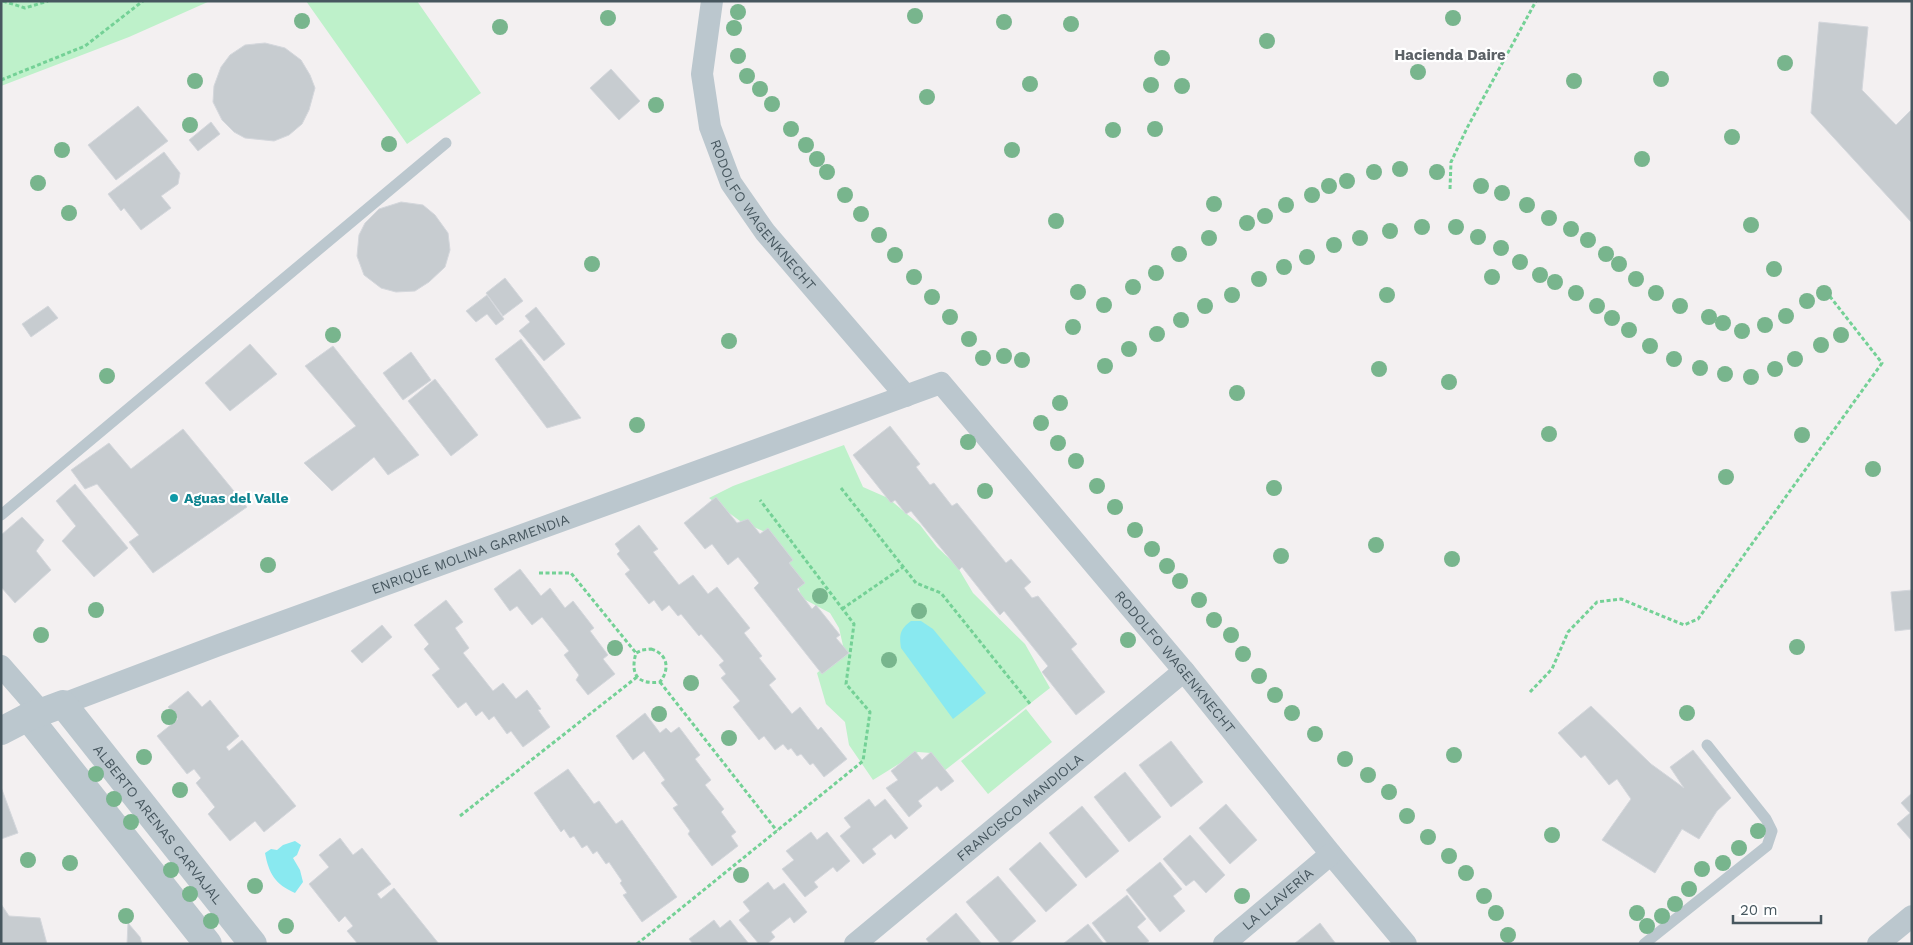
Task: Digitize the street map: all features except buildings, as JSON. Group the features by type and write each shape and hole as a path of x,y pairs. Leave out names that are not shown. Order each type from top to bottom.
{"street":[{"name":"RODOLFO WAGENKNECHT","path":"712,1 702,74 710,127 731,183 765,232 906,396"},
{"name":"RODOLFO WAGENKNECHT","path":"941,383 1184,671 1406,944"},
{"name":"ENRIQUE MOLINA GARMENDIA","path":"1,731 44,711 219,645 941,383"},
{"path":"1,666 44,711 208,944"},
{"name":"FRANCISCO MANDIOLA","path":"855,944 1184,671"},
{"name":"ALBERTO ARENAS CARVAJAL","path":"44,711 253,944"},
{"name":"LA LLAVERÍA","path":"1224,944 1331,854"},
{"path":"1878,944 1912,916"}],"lane":[{"path":"1,515 446,143"},
{"path":"1644,944 1767,846 1772,831 1766,819 1707,745"}],"path":[{"path":"3,1 25,8 48,1"},
{"path":"1,80 85,46 142,1"},
{"path":"1450,189 1451,162 1536,1"},
{"path":"1530,692 1552,669 1568,632 1597,602 1621,599 1684,625 1698,619 1882,363 1828,294"},
{"path":"841,488 916,583 940,593 1031,706"},
{"path":"637,944 863,760 870,712 846,684 854,624 760,500"},
{"path":"842,609 903,567"},
{"path":"539,573 571,573 636,653"},
{"path":"651,649 659,651 666,660 667,668 665,676 660,682 648,683 637,677 633,668 636,653 651,649"},
{"path":"460,816 637,677"},
{"path":"660,682 777,830"}],"green space":[{"path":"1,1 210,1 129,37 1,86"},
{"path":"306,1 417,1 481,93 407,144"},
{"path":"844,445 863,487 888,498 920,525 937,547 957,566 973,593 1025,644 1050,688 944,771 931,753 918,752 873,780 849,745 845,722 826,704 817,673 844,650 839,628 830,613 802,598 791,568 774,536 740,521 709,498 733,486"},
{"path":"1026,709 1052,742 988,794 961,761"}],"water":[{"path":"911,621 921,621 933,629 986,693 953,719 901,648 901,633"},
{"path":"295,841 301,845 297,855 293,858 300,870 303,882 295,893 282,886 274,878 265,853 271,849 277,850 283,845"}],"place":[{"name":"Aguas del Valle","path":"174,498"}],"district":[{"name":"Hacienda Daire","path":"1450,55"}]}
